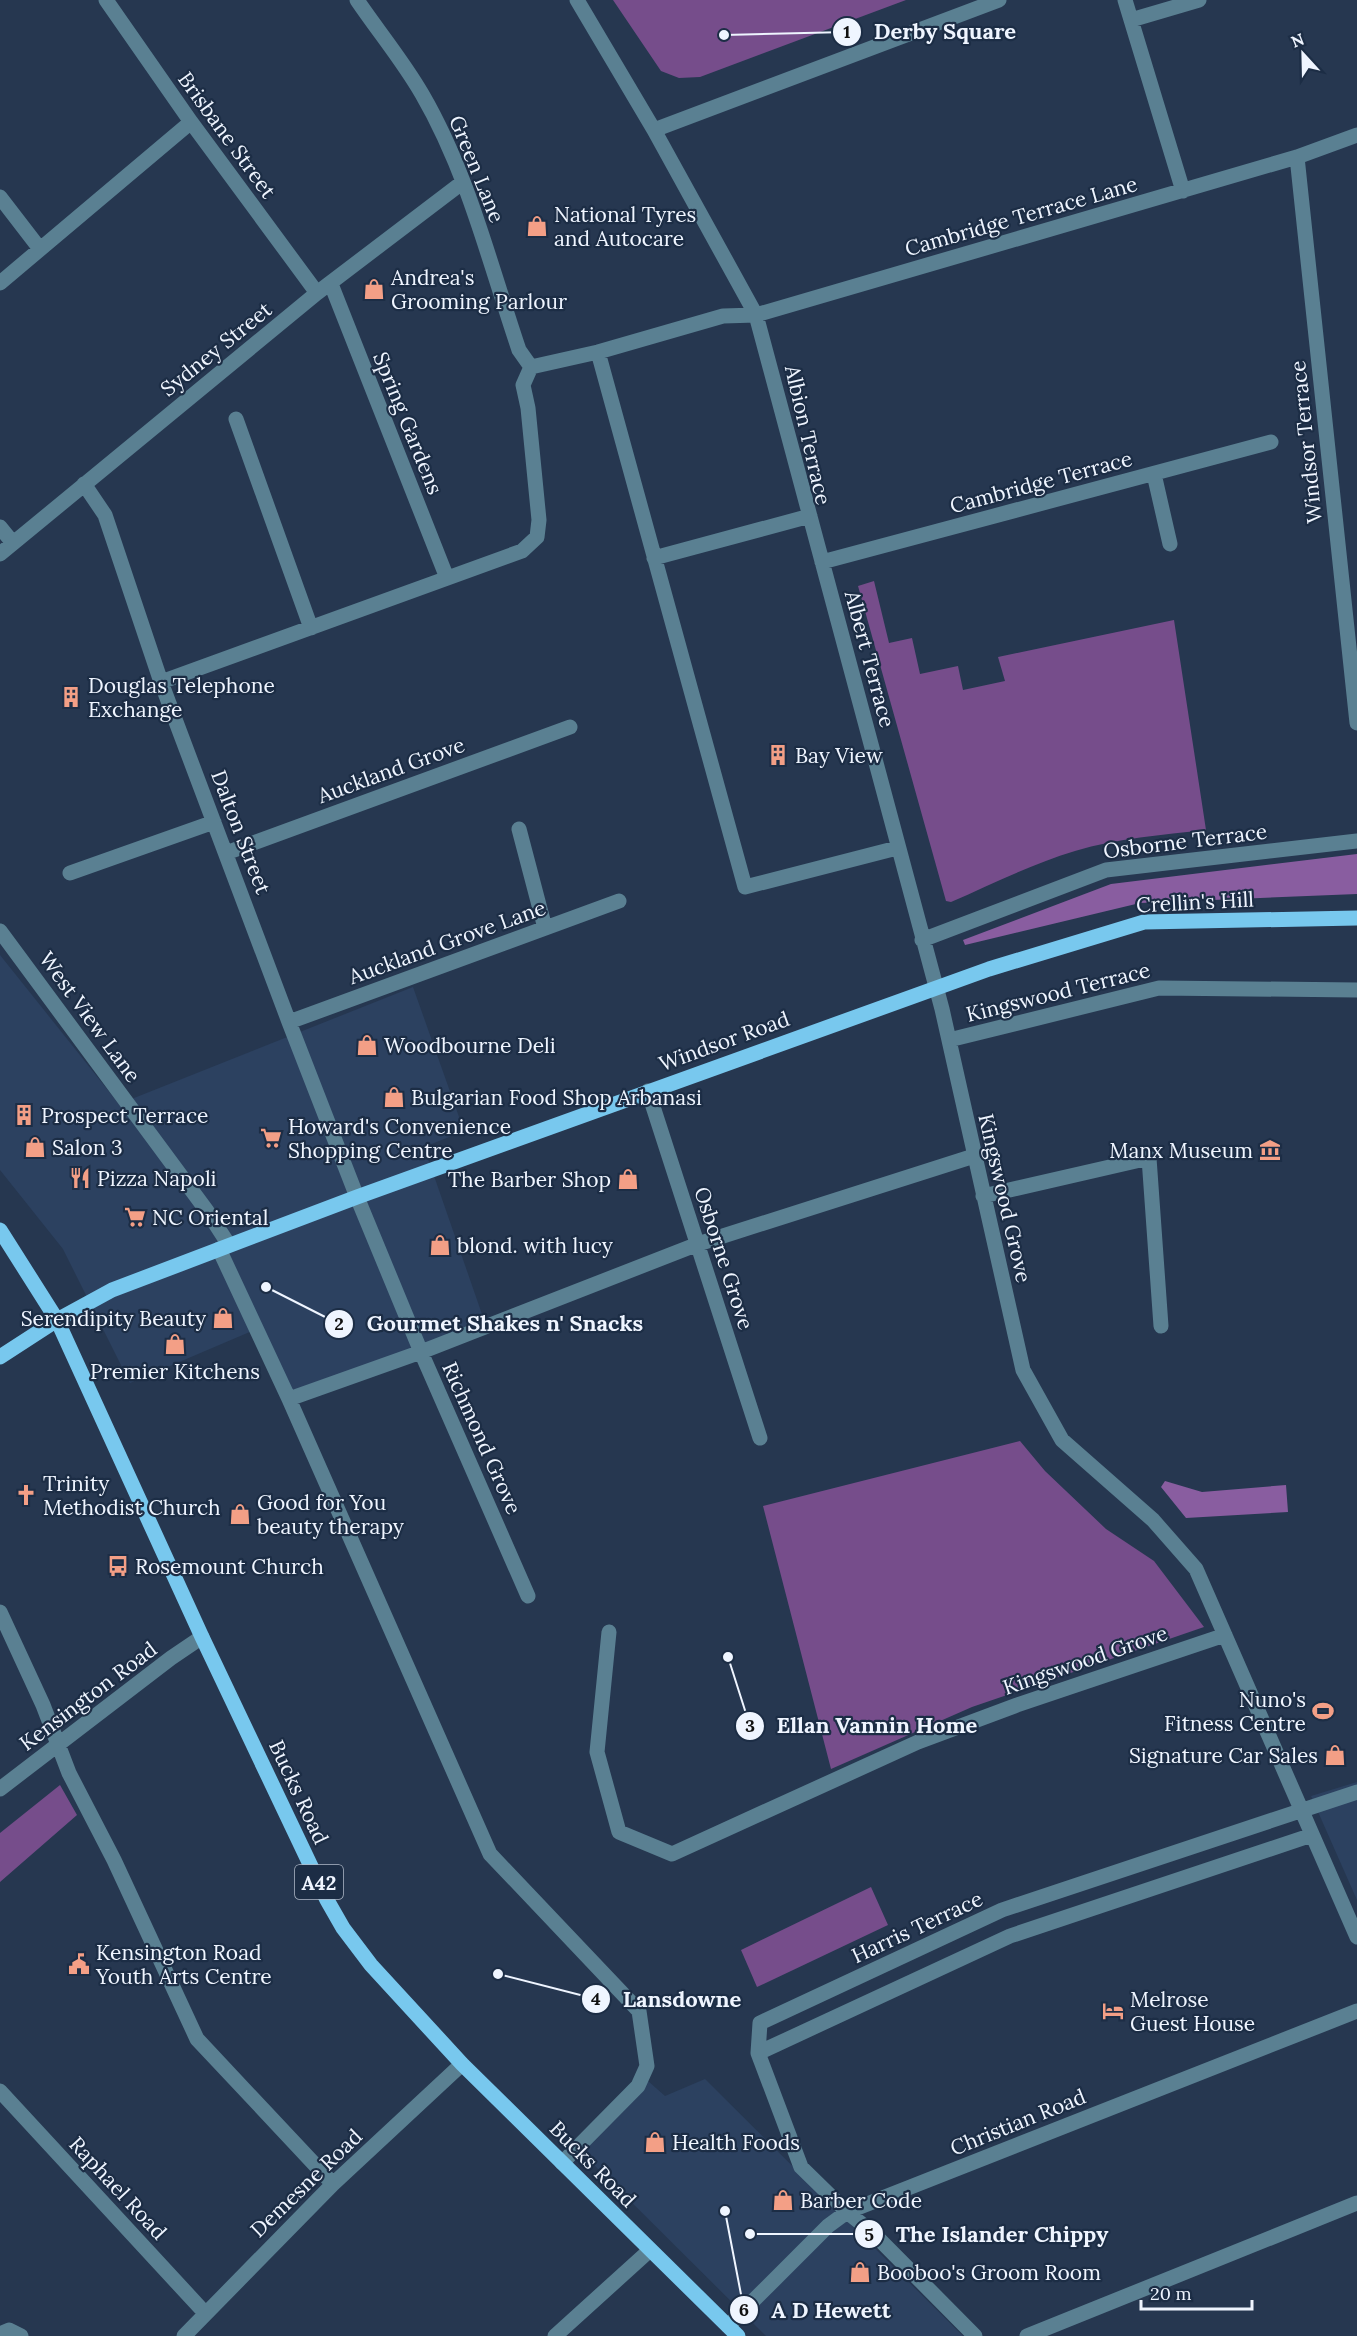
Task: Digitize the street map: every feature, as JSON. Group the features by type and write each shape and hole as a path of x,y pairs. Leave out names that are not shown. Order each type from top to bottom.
{"main road":[{"name":"Crellin's Hill","path":"936,986 1144,922 1357,918"},
{"name":"Windsor Road","path":"0,1358 57,1320 112,1290 357,1197 936,986"},
{"name":"A42","path":"0,1230 57,1320"},
{"name":"Bucks Road","path":"57,1320 202,1637 327,1900 343,1928 371,1965 462,2064 733,2331"}],"street":[{"name":"Brisbane Street","path":"106,0 191,122 317,293"},
{"name":"Green Lane","path":"357,0 422,93 463,182 519,350 531,367"},
{"name":"Albion Terrace","path":"577,0 654,130 756,315 810,516 654,558"},
{"path":"654,130 999,0"},
{"path":"1125,0 1183,191"},
{"path":"1131,20 1199,0"},
{"path":"0,283 191,122"},
{"name":"Cambridge Terrace Lane","path":"531,367 598,352 723,316 756,315 1297,157 1357,135"},
{"name":"Windsor Terrace","path":"1297,157 1357,723"},
{"name":"Sydney Street","path":"0,554 317,293 463,182"},
{"path":"0,197 40,249"},
{"name":"Spring Gardens","path":"331,284 447,578"},
{"path":"598,352 745,887 897,848"},
{"path":"161,682 522,551 537,537 539,520 528,408 523,385 531,367"},
{"path":"236,419 311,628"},
{"name":"Cambridge Terrace","path":"822,562 1271,442"},
{"path":"1154,474 1170,543"},
{"name":"Dalton Street","path":"84,484 105,515 161,682 357,1197"},
{"name":"Albert Terrace","path":"810,516 897,848 936,986"},
{"path":"0,527 13,543"},
{"name":"Auckland Grove","path":"226,854 570,727"},
{"path":"70,873 214,822"},
{"path":"519,829 545,928"},
{"name":"Osborne Terrace","path":"922,939 1106,870 1357,841"},
{"name":"Auckland Grove Lane","path":"289,1022 619,901"},
{"name":"West View Lane","path":"0,931 207,1210 490,1854 639,2011 647,2066 638,2086 562,2163"},
{"name":"Kingswood Grove","path":"936,986 1023,1370 1062,1440 1153,1520 1196,1569 1357,1937"},
{"name":"Kingswood Terrace","path":"949,1040 1159,988 1357,990"},
{"name":"Osborne Grove","path":"648,1091 760,1438"},
{"path":"289,1399 421,1352 698,1244 974,1156"},
{"path":"982,1196 1149,1158 1161,1326"},
{"name":"Richmond Grove","path":"357,1197 421,1352 528,1596"},
{"path":"0,1612 69,1773 114,1860 196,2039 333,2184"},
{"name":"Kingswood Grove","path":"609,1632 597,1752 619,1832 672,1854 918,1742 1017,1705 1225,1635"},
{"name":"Kensington Road","path":"0,1790 171,1658 202,1637"},
{"path":"1301,1810 1357,1792"},
{"name":"Harris Terrace","path":"975,2336 873,2233 847,2212 801,2167 758,2053 760,2023 1002,1910 1301,1810"},
{"path":"758,2053 1010,1936 1312,1835"},
{"name":"Christian Road","path":"733,2331 828,2226 847,2212 1357,2011"},
{"name":"Demesne Road","path":"184,2336 333,2184 462,2064"},
{"name":"Raphael Road","path":"3,2099 205,2313"},
{"path":"1027,2336 1357,2204"},
{"path":"555,2336 650,2250"},
{"path":"0,2334 9,2330 21,2336"}],"shaded area":[{"path":"613,0 906,0 700,77 679,78 661,71"},
{"path":"874,581 889,643 912,638 920,674 958,666 963,690 1005,681 998,657 1174,620 1206,830 1107,843 1075,851 1043,862 951,902 946,901 858,586"},
{"path":"1357,854 1357,894 1140,903 965,945 963,940 1111,884"},
{"path":"0,955 119,1104 413,987 464,1131 424,1147 484,1320 285,1398 252,1331 130,1383 63,1249 0,1170"},
{"path":"1020,1441 1045,1471 1106,1529 1154,1561 1204,1627 972,1707 831,1769 763,1506"},
{"path":"1165,1481 1202,1492 1286,1485 1288,1512 1186,1518 1161,1487"},
{"path":"1357,1782 1357,1900 1311,1796"},
{"path":"60,1785 77,1815 0,1882 0,1833"},
{"path":"871,1887 888,1925 757,1987 741,1950"},
{"path":"705,2079 963,2336 766,2336 585,2156 586,2144 648,2081 665,2096"}],"place":[{"name":"Derby Square","path":"724,35"},
{"name":"National Tyres and Autocare","path":"537,226"},
{"name":"Andrea's Grooming Parlour","path":"374,289"},
{"name":"Douglas Telephone Exchange","path":"71,697"},
{"name":"Bay View","path":"778,755"},
{"name":"Woodbourne Deli","path":"367,1045"},
{"name":"Bulgarian Food Shop Arbanasi","path":"394,1097"},
{"name":"Prospect Terrace","path":"24,1115"},
{"name":"Howard's Convenience Shopping Centre","path":"271,1138"},
{"name":"Salon 3","path":"35,1147"},
{"name":"Manx Museum","path":"1270,1150"},
{"name":"Pizza Napoli","path":"80,1178"},
{"name":"The Barber Shop","path":"628,1179"},
{"name":"NC Oriental","path":"135,1217"},
{"name":"blond. with lucy","path":"440,1245"},
{"name":"Gourmet Shakes n' Snacks","path":"266,1287"},
{"name":"Serendipity Beauty","path":"223,1318"},
{"name":"Premier Kitchens","path":"175,1344"},
{"name":"Trinity Methodist Church","path":"26,1495"},
{"name":"Good for You beauty therapy","path":"240,1514"},
{"name":"Rosemount Church","path":"118,1566"},
{"name":"Ellan Vannin Home","path":"728,1657"},
{"name":"Nuno's Fitness Centre","path":"1323,1711"},
{"name":"Signature Car Sales","path":"1335,1755"},
{"name":"Kensington Road Youth Arts Centre","path":"79,1964"},
{"name":"Lansdowne","path":"498,1974"},
{"name":"Melrose Guest House","path":"1113,2011"},
{"name":"Health Foods","path":"655,2142"},
{"name":"Barber Code","path":"783,2200"},
{"name":"A D Hewett","path":"725,2211"},
{"name":"The Islander Chippy","path":"750,2234"},
{"name":"Booboo's Groom Room","path":"860,2272"}]}
